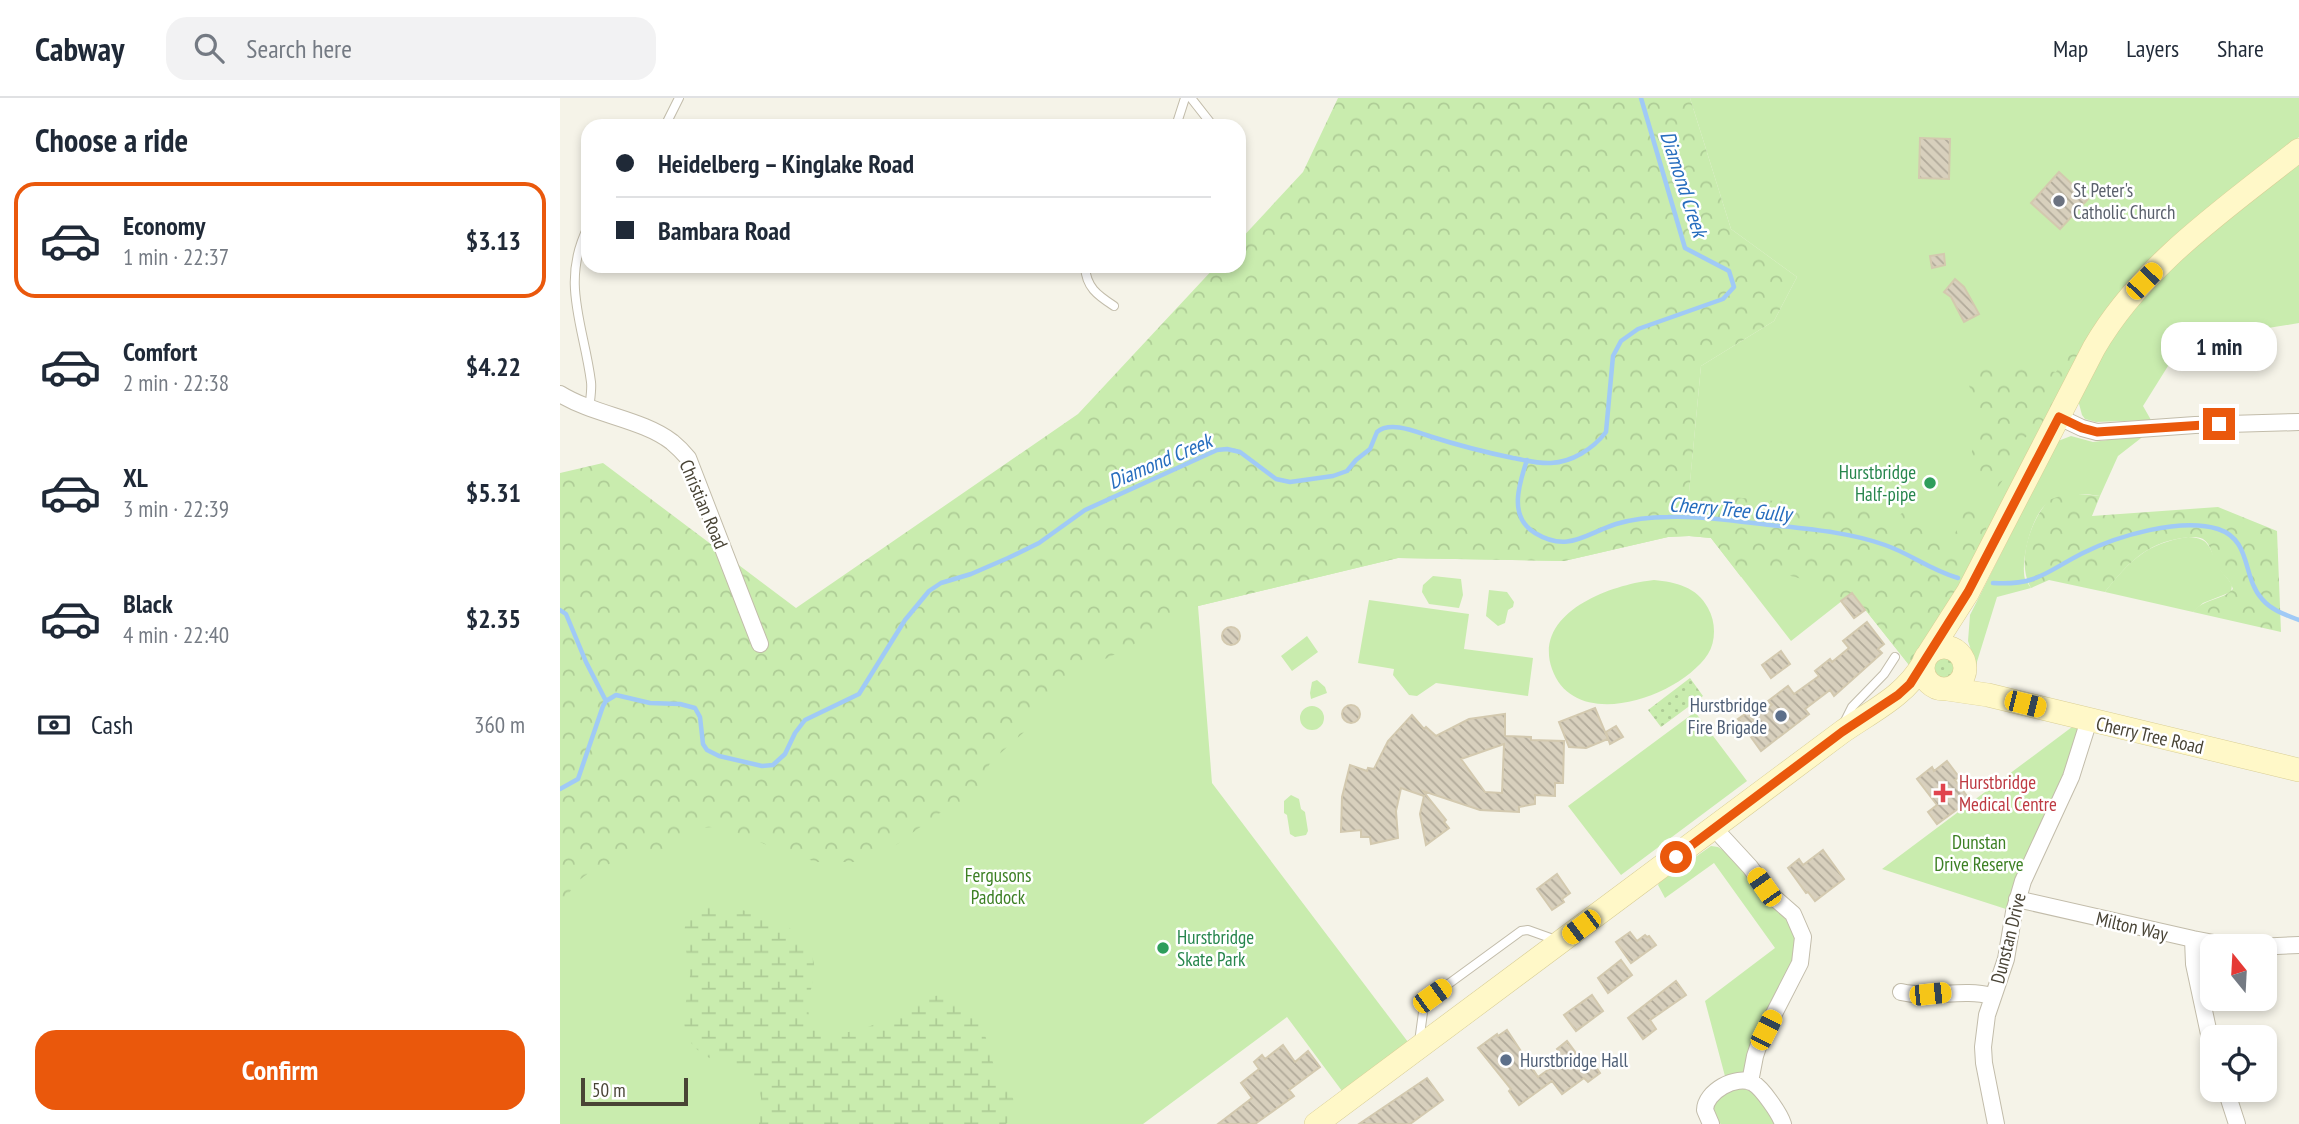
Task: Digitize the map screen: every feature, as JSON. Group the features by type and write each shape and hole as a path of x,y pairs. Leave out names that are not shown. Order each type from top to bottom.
{"main road":[{"path":"1316,1124 1842,732 1904,690 1968,592 2112,318 2183,243 2299,150"},
{"path":"1884,704 1952,687 1961,679 1964,673 1962,620 1968,592"},
{"path":"1945,689 1928,682 1923,671 1926,659 1934,649 1947,647 1963,659"},
{"name":"Cherry Tree Road","path":"1963,659 1984,685 2002,699"},
{"name":"Cherry Tree Road","path":"1945,689 2002,699 2299,770"}],"street":[{"name":"Christian Road","path":"560,394 589,409 650,430 671,441 688,457 760,644"},
{"path":"2059,417 2097,432 2195,425 2299,422"},
{"name":"Dunstan Drive","path":"1996,1124 1986,1080 1983,1047 1985,1023 2006,959 2017,899 2071,777 2089,720"},
{"path":"1714,828 1750,867 1767,891 1793,914 1803,937 1800,963 1760,1041 1750,1082"},
{"name":"Milton Way","path":"2017,899 2200,940"},
{"path":"2193,939 2194,964 2207,1025"},
{"path":"2277,946 2299,945"},
{"path":"1901,992 1976,993 1992,996"},
{"path":"1711,1124 1704,1110 1709,1097 1730,1084 1741,1081 1750,1082 1762,1092 1783,1124"},
{"path":"2230,1102 2237,1124"}],"lane":[{"path":"668,119 679,98"},
{"path":"1178,119 1185,98"},
{"path":"1191,98 1208,119"},
{"path":"581,237 572,257 568,283 570,308 592,384 589,409"},
{"path":"1086,273 1088,284 1114,306"},
{"path":"1842,732 1852,707 1884,674 1895,657"},
{"path":"1418,1048 1424,1005 1432,996 1521,931 1528,930 1562,942"}],"green space":[{"path":"1338,98 1690,98 1731,229 1797,277 1774,321 1701,366 1689,493 1870,510 1879,527 1890,527 1901,514 1910,508 1916,509 1930,529 1946,539 1952,536 1958,527 1961,493 1969,490 1983,512 1986,536 1913,670 1852,593 1841,601 1818,586 1794,577 1767,573 1741,577 1711,538 1668,537 1564,561 1398,558 1194,607 1128,648 1070,676 1053,692 1023,733 989,765 979,792 938,814 885,852 856,862 818,862 794,856 730,830 703,828 687,836 662,856 626,857 590,872 578,881 566,897 560,930 560,473 603,463 796,608 1078,414 1209,273 1246,273 1246,233 1303,172"},
{"name":"Fergusons Paddock","path":"1690,98 2299,98 2299,137 2153,259 1913,670 1852,593 1791,641 1711,538 1689,536 1668,537 1564,561 1398,558 1198,606 1212,783 1408,1042 1342,1091 1287,1017 1143,1124 560,1124 560,789 905,620 1689,492 1701,366 1774,321 1797,277 1731,229"},
{"path":"2299,158 2299,323 2183,342 2143,406 2151,420 2096,422 2085,419 2078,400 2100,352 2149,285"},
{"path":"2072,343 2080,355 2041,431 2023,439 2001,483 1995,490 1986,490 1978,479 1971,459 1976,419 1973,397 1965,374 1975,361 2056,372"},
{"path":"2145,435 2118,456 2100,496 2067,495 2054,499 2042,508 2032,527 2024,561 2025,579 2031,588 1997,597 1976,665 1968,641 1970,615 2058,441 2071,436 2093,442"},
{"path":"2068,493 2100,496 2092,516 2218,507 2277,531 2281,632 2193,612 2202,604 2224,596 2233,589 2215,563 2208,544 2198,537 2169,541 2147,550 2129,564 2105,592 2049,580 2031,588 2027,578 2025,554 2031,530 2049,500"},
{"path":"2188,537 2201,539 2208,545 2218,566 2232,585 2231,592 2203,603 2193,612 2105,592 2140,555 2161,544"},
{"path":"1433,576 1461,579 1463,595 1459,608 1429,604 1422,592 1423,585"},
{"path":"1654,580 1670,582 1692,590 1703,601 1711,613 1714,625 1714,637 1708,654 1694,670 1675,684 1628,702 1604,704 1582,700 1564,689 1552,669 1549,649 1554,632 1565,617 1598,595"},
{"path":"1489,590 1507,592 1514,602 1513,607 1508,610 1505,623 1498,626 1486,616"},
{"path":"1369,600 1469,614 1464,649 1533,658 1528,696 1436,683 1417,696 1409,695 1393,675 1394,669 1358,663"},
{"path":"1307,636 1318,652 1292,671 1281,656"},
{"path":"1944,656 1953,659 1956,668 1953,677 1944,680 1935,677 1932,668 1935,659"},
{"path":"1690,678 1703,696 1661,727 1648,710"},
{"path":"1317,680 1327,693 1311,699 1312,682"},
{"path":"1312,706 1320,710 1324,718 1320,726 1312,730 1304,726 1300,718 1304,710"},
{"path":"1695,712 1747,781 1621,875 1568,806"},
{"name":"Dunstan Drive Reserve","path":"2076,724 2079,727 2073,755 2009,910 1882,869"},
{"path":"1291,795 1299,799 1301,809 1305,812 1308,831 1306,835 1295,837 1290,834 1287,815 1284,813 1284,801"},
{"path":"1711,846 1730,855 1784,913 1794,927 1797,952 1745,1070 1726,1080 1705,1001 1775,948 1714,863 1665,898 1658,885 1660,882"},
{"path":"715,906 775,920 801,937 814,964 808,1011 810,1020 824,1031 835,1033 857,1030 938,995 961,1002 981,1027 996,1072 1014,1100 1016,1105 1012,1117 1006,1124 759,1124 761,1098 757,1081 750,1075 699,1051 690,1041 685,1029 684,1015 690,968 684,941 685,927 689,917 696,912"},
{"path":"1737,1088 1756,1095 1777,1124 1717,1122 1710,1106 1712,1100"}],"building":[{"path":"1920,138 1950,139 1949,179 1919,178"},
{"name":"St Peter's Catholic Church","path":"2059,172 2088,199 2060,229 2031,203"},
{"path":"1944,254 1945,265 1932,268 1930,256"},
{"path":"1955,279 1964,287 1979,314 1964,322 1951,297 1944,292"},
{"path":"1852,593 1865,610 1854,618 1841,601"},
{"path":"1867,622 1884,644 1878,649 1882,653 1834,696 1830,690 1805,709 1809,714 1761,751 1738,719 1748,712 1753,719 1772,705 1768,701 1788,686 1794,694 1819,676 1815,671 1849,648 1843,641"},
{"path":"1227,627 1235,627 1240,636 1238,643 1227,645 1222,640 1222,632"},
{"path":"1781,651 1790,664 1771,678 1762,665"},
{"path":"1347,705 1355,705 1360,714 1358,721 1347,723 1342,718 1342,710"},
{"path":"1595,708 1608,739 1586,748 1569,747 1559,722"},
{"path":"1505,714 1505,736 1564,741 1563,783 1555,783 1555,796 1535,795 1535,804 1519,807 1519,812 1480,810 1423,791 1446,820 1444,822 1449,828 1426,845 1420,814 1424,796 1401,788 1396,811 1398,838 1371,844 1370,837 1361,837 1361,830 1341,832 1342,797 1350,765 1367,771 1368,768 1374,769 1388,741 1412,715 1424,729 1426,727 1436,736 1469,719","holes":["1504,744 1502,793 1485,792 1461,759"]},
{"path":"1616,726 1623,737 1610,744 1606,732"},
{"name":"Hurstbridge Medical Centre","path":"1947,761 1959,777 1955,780 1970,800 1937,824 1928,812 1937,805 1917,779 1932,767 1934,771"},
{"path":"1823,850 1844,879 1815,901 1788,868 1799,859 1803,865"},
{"path":"1557,874 1570,893 1562,899 1564,902 1552,910 1537,889"},
{"path":"1630,932 1637,941 1645,935 1649,936 1656,945 1631,963 1616,942"},
{"path":"1621,960 1632,975 1608,993 1598,978"},
{"path":"1676,981 1686,995 1650,1020 1656,1029 1643,1039 1628,1018"},
{"path":"1592,995 1603,1011 1576,1031 1564,1015"},
{"path":"1507,1030 1538,1077 1556,1064 1551,1058 1567,1041 1582,1061 1589,1067 1594,1064 1600,1073 1588,1082 1584,1078 1562,1094 1552,1081 1519,1105 1509,1091 1511,1089 1478,1048"},
{"path":"1283,1045 1295,1062 1308,1051 1320,1067 1289,1090 1294,1096 1255,1124 1218,1124 1252,1098 1241,1083 1259,1069 1254,1062 1262,1055 1265,1059"},
{"path":"1427,1078 1443,1100 1410,1124 1359,1124"}],"waterway":[{"name":"Diamond Creek","path":"560,789 578,779 603,706 616,695 650,703 680,704 695,708 700,717 703,744 707,750 719,756 762,766 773,765 785,754 805,720 859,694 905,620 929,591 941,583 971,574 1039,543 1085,510 1217,450 1240,452 1276,479 1290,482 1333,476 1347,471 1370,449 1377,432 1388,427 1536,462 1559,462 1582,454 1606,432 1613,356 1621,341 1638,329 1723,299 1734,287 1729,271 1685,248 1641,98"},
{"name":"Cherry Tree Gully","path":"1527,460 1519,489 1518,509 1527,526 1547,539 1567,542 1616,524 1642,519 1719,519 1857,537 1894,549 1958,578"},
{"name":"Cherry Tree Gully","path":"1993,583 2031,580 2097,547 2149,530 2186,525 2203,526 2229,534 2242,550 2251,580 2262,599 2274,609 2299,620"},
{"path":"560,610 566,614 606,701"}],"place":[{"name":"St Peter's Catholic Church","path":"2059,201"},
{"name":"Hurstbridge Half-pipe","path":"1930,483"},
{"name":"Hurstbridge Fire Brigade","path":"1781,716"},
{"name":"Hurstbridge Medical Centre","path":"1943,793"},
{"name":"Hurstbridge Skate Park","path":"1163,948"},
{"name":"Hurstbridge Hall","path":"1506,1060"}],"route":[{"path":"1676,857 1910,684 1968,592 2059,417 2097,432 2219,424"}]}
